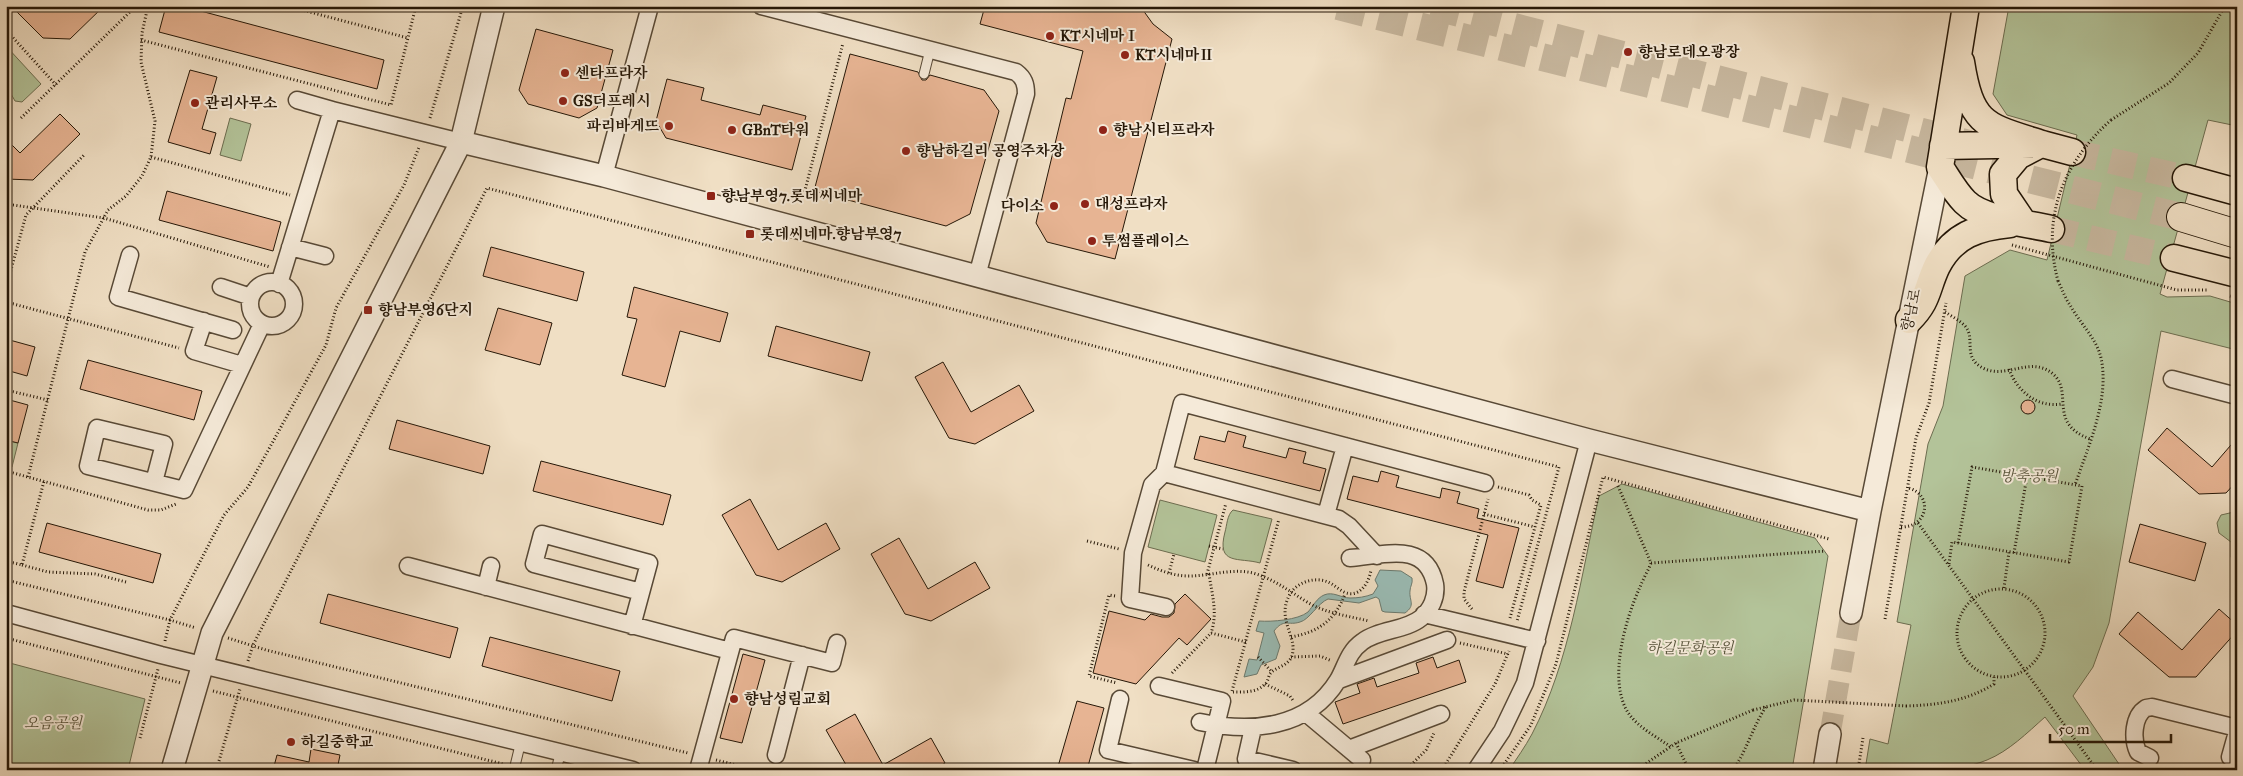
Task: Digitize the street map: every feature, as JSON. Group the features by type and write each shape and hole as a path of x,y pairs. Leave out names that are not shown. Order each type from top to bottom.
{"highway":[{"path":"2184,198 2237,214"},
{"path":"2184,198 2237,234"}],"main road":[{"name":"향남로","path":"1942,157 1966,6"},
{"path":"1959,47 1965,85 1974,108 1985,123 2003,132 2072,152"},
{"path":"2042,144 1942,157 1966,204 1986,214 2051,229"},
{"path":"2023,222 2004,194 2003,174 2018,156 2042,144"},
{"path":"2184,198 2237,192"},
{"path":"1909,320 1922,307 1937,266 1949,248 1977,229 2023,222"},
{"path":"2174,258 2232,285"}],"street":[{"path":"172,770 212,633 461,142 494,6"},
{"path":"604,176 650,6"},
{"path":"761,6 1016,72 1021,76 1026,87 977,276"},
{"path":"298,100 424,134 604,176 1589,440 1870,511"},
{"path":"279,284 332,110"},
{"name":"향남로","path":"1851,613 1942,157"},
{"path":"290,247 325,256"},
{"path":"130,255 118,296 233,330"},
{"path":"268,283 279,284 288,290 292,296 293,310 290,317 279,325 262,324 251,312 251,297 261,285 268,283"},
{"path":"221,287 251,297"},
{"path":"204,321 194,352 242,366"},
{"path":"154,482 164,444 97,428 88,466 184,490 262,324"},
{"path":"2172,379 2237,396"},
{"path":"1166,607 1130,599 1133,553 1152,485 1164,474 1182,404 1489,484"},
{"path":"1476,770 1502,731 1525,683 1589,440"},
{"path":"1326,516 1345,446"},
{"path":"1164,474 1339,519 1349,526 1374,556"},
{"path":"632,626 649,563 542,534 534,564 641,592"},
{"path":"1208,723 1253,728 1285,722 1301,704 1325,696 1337,664 1348,657 1362,642 1420,619 1434,599 1433,575 1417,557 1406,552 1394,552 1350,558"},
{"path":"408,566 730,652"},
{"path":"486,587 492,566"},
{"path":"6,613 244,676 521,741 633,770"},
{"path":"1424,614 1537,641"},
{"path":"700,763 734,638 832,663 838,643"},
{"path":"1337,664 1446,640"},
{"path":"776,756 802,655"},
{"path":"1159,686 1222,701 1208,723 1205,770"},
{"path":"1122,692 1108,750 1152,765 1194,770"},
{"path":"1301,704 1362,760"},
{"path":"2150,758 2138,752 2134,738 2141,712 2146,708 2152,707 2237,728"},
{"path":"1349,749 1438,715"},
{"path":"1253,728 1246,759 1294,770"},
{"path":"2237,732 2230,757 2237,759"},
{"path":"1824,770 1830,734"}],"lane":[{"path":"924,74 930,50"},
{"path":"514,768 521,741"},
{"path":"556,770 561,751"}],"path":[{"path":"22,118 136,6"},
{"path":"28,477 85,252 104,218 142,176 151,157 155,121 141,62 141,40 148,6"},
{"path":"287,6 408,38"},
{"path":"141,40 391,106 416,6"},
{"path":"169,625 224,515 248,486 326,344 336,308 404,185 433,111 463,6"},
{"path":"2075,485 2096,422 2101,392 2101,358 2058,281 2054,263 2053,240 2058,196 2078,154 2093,136 2111,120 2169,83 2198,53 2225,6"},
{"path":"802,202 847,28"},
{"path":"6,30 56,85"},
{"path":"6,288 26,214 85,154"},
{"path":"151,157 305,199"},
{"path":"251,652 487,188 1559,467 1508,654 1495,684 1442,770"},
{"path":"6,204 104,218 270,267"},
{"path":"2002,242 2177,290 2208,290 2218,292"},
{"path":"2232,285 2237,298"},
{"path":"1885,619 1916,438 1929,403 1948,294"},
{"path":"6,302 194,352"},
{"path":"1945,312 1965,325 1968,330 1970,355 1974,362 1993,372 2032,366 2048,370 2059,381 2062,404 2069,425 2081,436 2090,439"},
{"path":"2008,370 2023,393 2048,405 2062,404"},
{"path":"6,390 48,400"},
{"path":"1949,564 1952,542 1958,544 2069,562 2082,486 1972,467 1958,544"},
{"path":"6,471 154,510 174,506 181,499 184,490"},
{"path":"2014,553 2027,476"},
{"path":"1500,770 1531,725 1556,664 1603,477 1830,539"},
{"path":"22,566 44,481"},
{"path":"1482,611 1472,609 1467,605 1464,600 1464,592 1484,514 1489,484 1529,495 1532,500 1541,504 1510,618 1501,616"},
{"path":"1618,486 1651,562 1630,613 1620,658 1618,678 1621,697 1635,722 1671,747"},
{"path":"1901,527 1918,523 1924,512 1923,502 1917,492 1908,488"},
{"path":"1159,686 1211,633 1215,622 1215,610 1208,574 1229,490"},
{"path":"1230,699 1283,505"},
{"path":"1484,514 1535,527"},
{"path":"1918,523 2097,770"},
{"path":"1087,541 1100,544"},
{"path":"1209,546 1223,549"},
{"path":"1651,562 1825,551"},
{"path":"2004,588 2009,552"},
{"path":"1133,553 1148,565 1169,573 1187,576 1251,572 1291,590 1307,602 1336,613 1398,628"},
{"path":"1169,573 1174,554"},
{"path":"1232,692 1256,690 1266,684 1272,672 1286,664 1291,657 1291,637 1284,614 1285,603 1291,590 1308,581 1317,580 1328,582 1346,593 1355,594 1363,589 1371,573 1374,556"},
{"path":"6,561 48,572 95,574 126,582"},
{"path":"6,580 177,622"},
{"path":"2004,588 2015,590 2028,597 2038,607 2044,620 2046,635 2043,650 2035,662 2026,670 2009,677 1994,677 1980,672 1968,662 1960,650 1956,636 1958,622 1964,608 1973,598 1986,590 2004,588"},
{"path":"1291,637 1318,630 1336,613 1346,593"},
{"path":"1122,692 1089,676 1109,595 1130,599"},
{"path":"1363,625 1370,621"},
{"path":"1211,633 1246,642"},
{"path":"6,638 163,678"},
{"path":"1446,640 1508,654"},
{"path":"244,643 700,763 756,770"},
{"path":"1291,657 1320,656 1337,664"},
{"path":"1258,657 1272,672"},
{"path":"1327,667 1337,664"},
{"path":"140,738 157,670"},
{"path":"1630,770 1641,767 1676,743 1768,705 1794,700 1817,699 1873,705 1932,705 1978,694 1994,684 1994,677"},
{"path":"1266,684 1301,704"},
{"path":"219,761 240,691"},
{"path":"229,695 514,768"},
{"path":"1288,705 1301,704"},
{"path":"1733,770 1740,760 1757,720 1768,705"},
{"path":"1406,770 1430,742 1434,735 1438,715"},
{"path":"1858,770 1863,738"},
{"path":"1676,743 1689,770"}],"green space":[{"name":"방축공원","path":"2009,6 2237,6 2237,126 2208,120 2160,294 2167,297 2210,296 2237,304 2237,350 2161,331 2109,623 2093,667 2073,696 2123,770 2085,770 2045,717 2003,752 1973,765 1927,771 1865,770 1870,739 1888,744 1911,625 1897,622 1928,444 1943,406 1965,276 2010,250 2047,260 2077,135 2007,115 1993,94"},
{"path":"6,46 41,84 22,102 15,101 10,92 6,91"},
{"path":"230,118 251,124 241,161 220,155"},
{"path":"6,440 18,443 12,467 6,465"},
{"name":"하길문화공원","path":"1622,484 1815,538 1828,556 1792,770 1509,770 1532,734 1556,677 1573,618 1599,496"},
{"path":"1160,500 1217,515 1205,562 1148,547"},
{"path":"1233,510 1272,519 1260,563 1231,558 1224,550 1223,543 1228,520"},
{"path":"2237,513 2237,566 2231,557 2231,542 2219,533 2217,523 2221,515"},
{"name":"오음공원","path":"6,662 145,699 128,770 6,770"}],"water":[{"path":"1380,570 1401,571 1412,578 1410,591 1411,605 1405,613 1382,611 1379,599 1376,597 1359,603 1328,599 1303,621 1283,623 1277,627 1274,631 1280,646 1276,659 1261,665 1257,674 1244,677 1249,659 1257,660 1264,633 1256,631 1259,621 1285,620 1304,615 1319,598 1327,594 1350,598 1373,594 1378,586 1375,580"}],"building":[{"path":"11,6 52,6 58,12 64,6 104,6 70,39 43,38"},
{"path":"166,6 182,6 384,60 377,89 159,32"},
{"path":"985,6 1140,6 1153,24 1172,39 1115,259 1047,242 1036,223 1066,98 1071,99 1083,51 980,24"},
{"name":"센타프라자","path":"536,29 613,50 597,108 579,118 528,104 519,90"},
{"name":"향남하길리 공영주차장","path":"850,54 918,72 922,80 926,80 930,75 984,90 999,111 970,214 946,226 814,191"},
{"name":"관리사무소","path":"190,70 217,77 202,129 216,133 210,154 168,142"},
{"name":"GBnT타워","path":"667,79 704,88 701,100 760,115 763,105 806,116 792,170 666,138 656,121"},
{"path":"60,114 80,134 33,180 6,179 6,139 20,153"},
{"path":"167,191 281,222 273,251 159,220"},
{"path":"491,247 584,272 577,301 483,276"},
{"path":"634,287 728,313 720,342 680,331 665,387 622,375 637,319 627,317"},
{"path":"498,308 552,323 540,365 485,350"},
{"path":"776,326 870,352 862,381 768,356"},
{"path":"6,339 35,347 27,376 6,370"},
{"path":"88,360 202,391 194,420 80,389"},
{"path":"943,362 971,412 1019,385 1034,411 975,444 949,438 915,377"},
{"path":"6,399 28,405 18,443 6,440"},
{"path":"2025,400 2031,400 2035,407 2031,414 2025,414 2021,410 2021,404"},
{"path":"397,420 490,446 483,474 389,449"},
{"path":"2167,428 2212,467 2237,438 2237,481 2226,493 2199,494 2148,450"},
{"path":"1228,431 1246,436 1243,447 1286,458 1289,448 1306,452 1303,463 1326,469 1320,491 1194,459 1200,436 1225,442"},
{"path":"541,461 671,495 663,525 533,491"},
{"path":"1381,471 1399,476 1396,487 1440,498 1442,488 1460,492 1457,503 1479,509 1477,518 1519,528 1503,588 1476,581 1488,535 1347,499 1353,476 1378,482"},
{"path":"750,499 778,550 826,523 840,549 782,582 756,575 722,515"},
{"path":"47,523 161,554 153,583 39,552"},
{"path":"2140,524 2206,543 2195,581 2129,562"},
{"path":"899,538 928,589 975,562 990,588 931,621 905,614 871,554"},
{"path":"328,594 458,628 450,658 320,623"},
{"path":"1185,594 1211,619 1187,645 1179,638 1136,684 1093,673 1109,611 1145,620 1151,614 1169,617 1174,613 1175,604"},
{"path":"2219,609 2237,625 2237,631 2196,677 2169,677 2119,634 2138,612 2182,650"},
{"path":"490,637 620,671 612,701 482,666"},
{"path":"743,654 765,660 742,743 720,738"},
{"path":"1433,657 1437,668 1459,660 1466,682 1343,724 1335,702 1360,693 1357,684 1374,678 1377,687 1419,673 1416,663"},
{"path":"1077,701 1104,708 1087,770 1057,770"},
{"path":"855,714 883,765 931,738 945,763 934,770 849,770 826,730"},
{"path":"311,749 340,755 337,770 273,770 277,755 309,762"}],"tunnel":[{"path":"1338,6 2181,217"},
{"path":"1432,6 1969,144"},
{"path":"2072,152 2186,178"},
{"path":"2051,229 2174,258"},
{"path":"1830,734 1851,613"}],"place":[{"name":"KT시네마Ⅰ","path":"1050,36"},
{"name":"향남로데오광장","path":"1628,52"},
{"name":"KT시네마Ⅱ","path":"1125,55"},
{"name":"센타프라자","path":"565,73"},
{"name":"GS더프레시","path":"563,101"},
{"name":"관리사무소","path":"195,103"},
{"name":"파리바게뜨","path":"669,126"},
{"name":"GBnT타워","path":"732,130"},
{"name":"향남시티프라자","path":"1103,130"},
{"name":"향남하길리 공영주차장","path":"906,151"},
{"name":"향남부영7.롯데씨네마","path":"711,196"},
{"name":"대성프라자","path":"1085,204"},
{"name":"다이소","path":"1054,206"},
{"name":"롯데씨네마.향남부영7","path":"750,234"},
{"name":"투썸플레이스","path":"1092,241"},
{"name":"향남부영6단지","path":"368,310"},
{"name":"향남성림교회","path":"734,699"},
{"name":"하길중학교","path":"291,742"}]}
